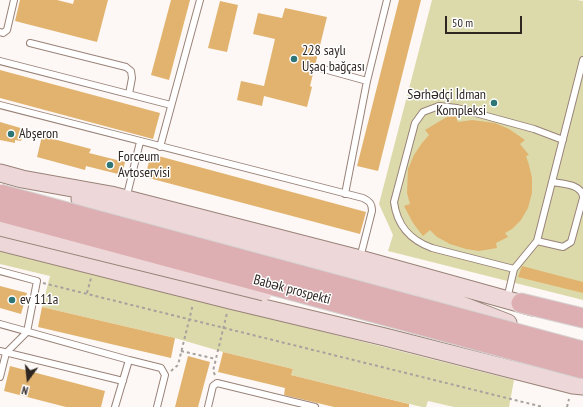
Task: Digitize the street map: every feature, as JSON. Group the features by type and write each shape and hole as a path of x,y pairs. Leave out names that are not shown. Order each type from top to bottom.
{"main road":[{"path":"0,173 108,208 395,282 446,299 561,354"},
{"path":"22,179 126,199 583,318"},
{"name":"Babək prospekti","path":"0,194 561,354 583,369"},
{"name":"Babək prospekti","path":"0,212 561,354 583,351"},
{"path":"0,227 270,294 561,354"},
{"name":"Babək prospekti","path":"0,242 196,292 385,337 577,390"},
{"path":"514,301 583,325"}],"lane":[{"path":"0,32 3,33 7,30 14,0"},
{"path":"160,147 200,0"},
{"path":"345,194 367,81 387,0"},
{"path":"30,43 126,67 131,71 132,78 130,94"},
{"path":"514,301 514,269 537,241 580,81 583,60"},
{"path":"0,61 171,105"},
{"path":"320,68 367,81"},
{"path":"0,105 363,198 369,201 372,205 372,211 360,259"},
{"path":"514,269 432,248 419,243 405,231 396,213 394,202 415,123 423,112 439,106 457,108 534,129 563,140"},
{"path":"126,199 140,142"},
{"path":"537,241 563,247 571,242 583,194 578,188 553,182"},
{"path":"0,271 37,281 27,332 3,352 0,377"},
{"path":"0,324 161,368 165,375 157,407"},
{"path":"3,352 123,381"},
{"path":"115,407 129,360"},
{"path":"210,407 213,386 217,383 315,407"}],"path":[{"path":"87,293 91,276"},
{"path":"37,281 188,320 543,407"},
{"path":"165,375 178,365 196,292"},
{"path":"217,383 213,371 230,300"},
{"path":"181,351 216,359"},
{"path":"567,407 577,390"}],"shaded area":[{"name":"Sərhədçi İdman Kompleksi","path":"432,0 583,1 583,300 388,251 393,235 379,204"},
{"path":"0,250 514,380 509,407 454,407 428,401 426,407 422,407 291,375 293,369 223,352 175,338 42,307 50,276 0,264"}],"building":[{"path":"20,0 57,0 73,4 74,0 108,0 97,42 15,21"},
{"path":"171,0 190,0 169,80 151,75"},
{"path":"399,0 421,0 378,171 357,166"},
{"path":"220,1 238,5 227,52 208,48"},
{"path":"285,8 327,17 310,86 312,87 307,107 264,96 262,106 237,100 241,81 264,86 275,39 253,34 258,13 282,18"},
{"path":"0,70 160,113 153,139 0,98"},
{"path":"455,114 458,122 472,120 495,123 509,129 525,140 520,144 529,155 526,156 532,178 532,193 528,208 521,220 512,229 505,233 508,237 496,243 497,248 479,251 466,249 450,244 437,237 430,230 423,236 413,223 404,206 410,204 407,193 408,169 414,155 429,135 425,130"},
{"name":"Abşeron","path":"0,122 24,129 21,141 15,140 15,143 0,140"},
{"path":"42,136 91,149 89,153 125,162 122,175 86,166 85,170 37,157"},
{"path":"151,154 366,212 360,234 145,177"},
{"path":"522,266 583,282 583,293 518,277"},
{"name":"ev 111a","path":"0,286 27,293 21,314 0,308"},
{"path":"42,307 175,338 171,358 38,327"},
{"path":"223,352 293,369 291,375 409,404 409,407 334,407 284,395 285,388 218,372"},
{"path":"188,356 210,362 198,407 175,407"},
{"path":"10,366 105,391 101,407 66,407 4,391"}],"place":[{"name":"228 saylı Uşaq bağçası","path":"294,59"},
{"name":"Sərhədçi İdman Kompleksi","path":"494,103"},
{"name":"Abşeron","path":"11,134"},
{"name":"Forceum Avtoservisi","path":"110,165"},
{"name":"ev 111a","path":"12,300"}]}
